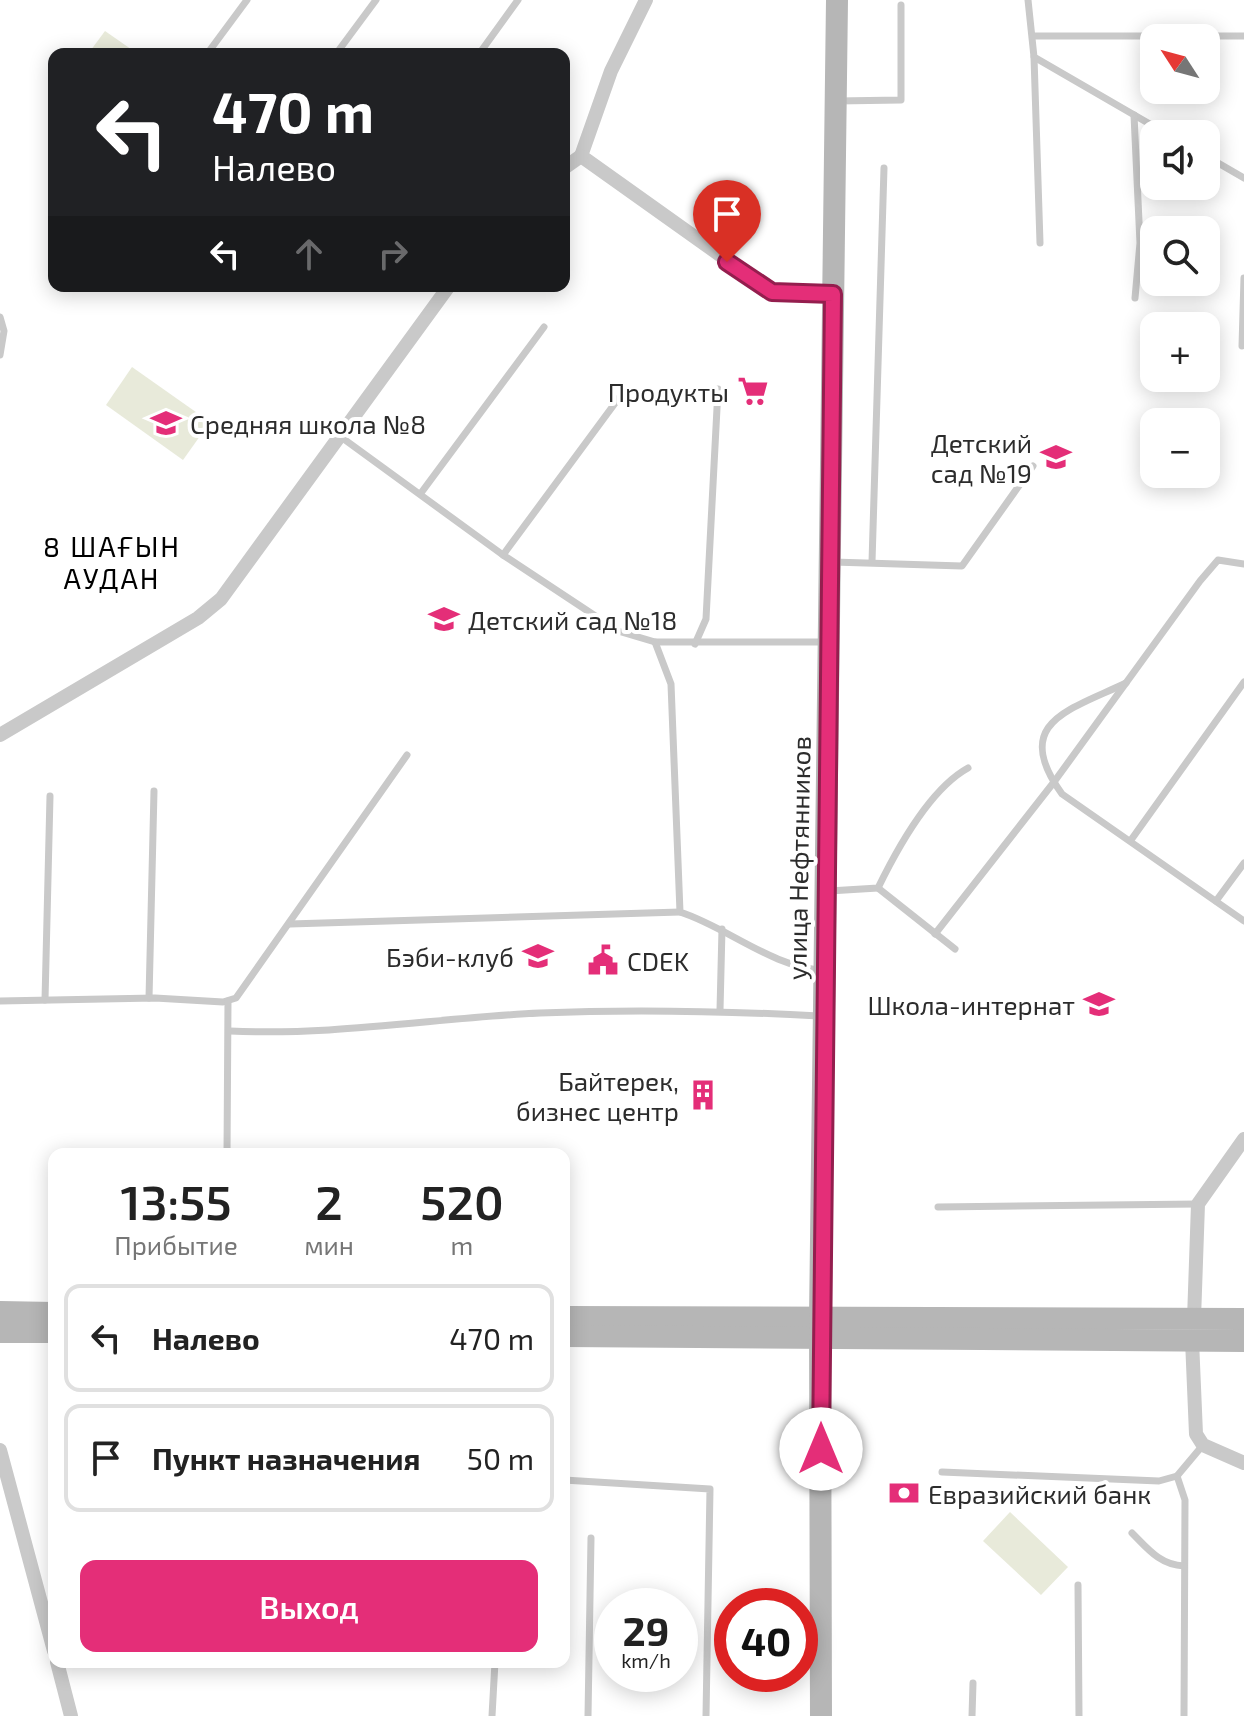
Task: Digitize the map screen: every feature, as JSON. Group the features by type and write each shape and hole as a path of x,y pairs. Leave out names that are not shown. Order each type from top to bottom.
{"street":[{"path":"570,164 581,156 611,71 646,0"},
{"name":"улица Нефтянников","path":"821,1716 820,1328 837,0"},
{"path":"581,156 772,292 833,294"},
{"path":"0,735 198,618 221,599 445,292"},
{"path":"1244,1139 1198,1204 1193,1330 1193,1420 1203,1445 1244,1463"},
{"path":"0,1312 48,1313"},
{"path":"570,1317 820,1328"},
{"path":"1193,1330 1244,1319"},
{"path":"570,1336 820,1328 1193,1330 1244,1341"},
{"path":"0,1332 48,1332"},
{"path":"0,1450 2,1469 48,1630"},
{"path":"59,1668 71,1716"}],"lane":[{"path":"211,48 247,0"},
{"path":"340,48 376,0"},
{"path":"483,48 518,0"},
{"path":"1028,0 1033,36 1040,243"},
{"path":"835,101 901,100 901,5"},
{"path":"1033,36 1244,36"},
{"path":"1034,57 1143,120"},
{"path":"1134,115 1140,243 1135,298"},
{"path":"1220,164 1244,178"},
{"path":"872,562 884,168"},
{"path":"1242,346 1244,278"},
{"path":"0,317 4,331 0,355"},
{"path":"421,493 544,327"},
{"path":"695,644 706,619 718,389"},
{"path":"503,555 624,391"},
{"path":"341,437 503,555 618,631 655,642 829,642"},
{"path":"830,562 962,566 1033,466"},
{"path":"935,934 1054,782 1218,560 1244,564"},
{"path":"655,642 671,684 680,912"},
{"path":"1131,840 1244,682"},
{"path":"1126,683 1053,719 1042,741 1047,773 1062,794 1244,921"},
{"path":"0,1001 149,998 228,1001 236,998 407,755"},
{"path":"878,888 894,854 949,778 968,768"},
{"path":"149,998 154,791"},
{"path":"45,1000 50,796"},
{"path":"1216,901 1244,863"},
{"path":"826,891 878,888 955,949"},
{"path":"290,924 680,912 722,929 801,969 825,970"},
{"path":"720,1010 722,929"},
{"path":"227,1148 228,1001"},
{"path":"230,1031 293,1034 539,1013 720,1010 824,1016"},
{"path":"938,1207 1198,1204"},
{"path":"942,1472 1159,1481 1177,1476 1203,1445"},
{"path":"1177,1476 1185,1500 1184,1716"},
{"path":"570,1480 710,1489 706,1716"},
{"path":"1132,1533 1160,1560 1171,1566 1184,1566"},
{"path":"588,1716 591,1538"},
{"path":"1078,1585 1079,1716"},
{"path":"492,1716 495,1668"},
{"path":"972,1716 973,1683"}],"green space":[{"path":"105,31 129,48 92,48"},
{"path":"132,367 210,422 183,460 106,405"},
{"path":"1010,1512 1068,1567 1041,1595 983,1541"}],"place":[{"name":"Продукты","path":"753,391"},
{"name":"Средняя школа №8","path":"166,423"},
{"name":"Детский сад №19","path":"1056,457"},
{"name":"Детский сад №18","path":"444,619"},
{"name":"Бэби-клуб","path":"538,956"},
{"name":"CDEK","path":"603,960"},
{"name":"Школа-интернат","path":"1099,1004"},
{"name":"Байтерек, бизнес центр","path":"703,1095"},
{"name":"Евразийский банк","path":"904,1493"}],"district":[{"name":"8 ШАҒЫН АУДАН","path":"112,562"}],"route":[{"path":"727,262 772,292 833,294 821,1449"}]}
